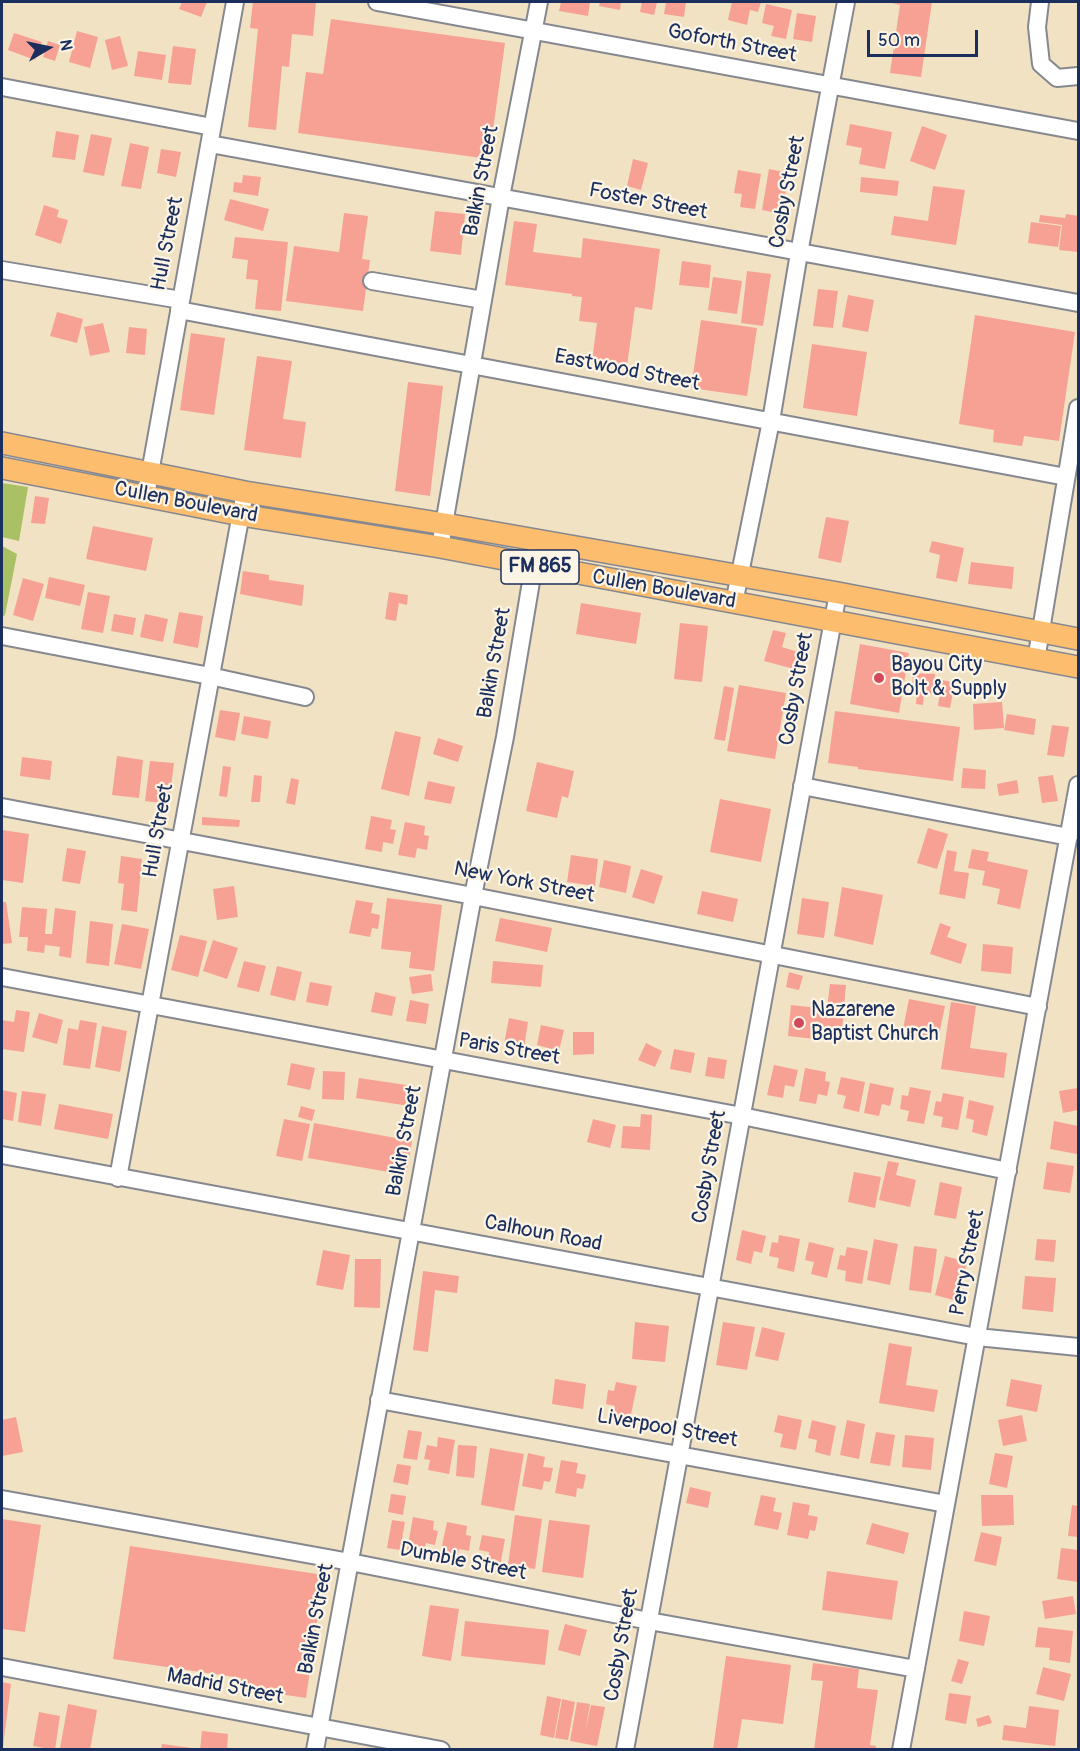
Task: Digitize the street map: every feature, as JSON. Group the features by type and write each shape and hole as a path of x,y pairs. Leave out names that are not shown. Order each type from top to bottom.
{"main road":[{"name":"Cullen Boulevard","path":"2,443 245,492 538,540 838,593 1078,639"},
{"name":"Cullen Boulevard","path":"2,468 241,515 440,548 1078,667"}],"street":[{"name":"Hull Street","path":"146,495 235,2"},
{"name":"Goforth Street","path":"377,2 1078,131"},
{"name":"Balkin Street","path":"440,548 501,197 539,2"},
{"name":"Cosby Street","path":"734,603 771,421 799,253 846,2"},
{"path":"1040,2 1037,27 1041,64 1057,78 1078,76"},
{"name":"Foster Street","path":"2,87 211,136 501,197 1078,303"},
{"name":"Eastwood Street","path":"2,270 472,365 1066,477"},
{"path":"372,281 483,300"},
{"path":"1036,660 1078,408"},
{"name":"Hull Street","path":"118,1178 245,492"},
{"name":"Balkin Street","path":"315,1749 505,733 538,540"},
{"name":"Cosby Street","path":"625,1749 838,593"},
{"path":"2,636 210,676 305,697"},
{"name":"Perry Street","path":"901,1749 1078,785"},
{"path":"802,786 1068,837"},
{"name":"New York Street","path":"2,807 473,896 1038,1007"},
{"name":"Paris Street","path":"2,977 742,1116 1008,1171"},
{"name":"Calhoun Road","path":"2,1155 710,1289 977,1337 1078,1347"},
{"name":"Liverpool Street","path":"380,1400 946,1504"},
{"name":"Dumble Street","path":"2,1499 916,1669"},
{"name":"Madrid Street","path":"2,1667 441,1749"}],"green space":[{"path":"2,483 28,487 19,541 2,537"},
{"path":"2,546 17,554 5,615 2,617"}],"building":[{"path":"182,2 207,2 201,17 179,9"},
{"path":"253,2 316,2 313,36 292,34 289,67 282,66 276,130 248,127 258,29 250,28"},
{"path":"561,2 590,2 588,16 559,11"},
{"path":"600,2 621,2 620,10 599,6"},
{"path":"642,2 657,2 654,15 640,12"},
{"path":"666,2 686,2 684,17 664,14"},
{"path":"732,2 761,2 758,12 750,10 747,25 728,20"},
{"path":"888,2 932,2 921,77 890,73 900,5"},
{"path":"766,4 792,10 786,39 771,36 774,26 762,23"},
{"path":"797,13 816,16 812,42 793,39"},
{"path":"331,19 505,43 489,159 298,133 306,72 323,74"},
{"path":"77,31 98,37 90,68 69,62"},
{"path":"14,33 42,42 35,60 8,50"},
{"path":"120,36 128,66 112,70 105,40"},
{"path":"48,41 60,45 55,61 43,57"},
{"path":"173,46 196,49 191,85 168,83"},
{"path":"138,51 166,55 162,80 134,76"},
{"path":"850,124 892,132 885,169 859,164 862,148 846,145"},
{"path":"922,126 947,135 935,170 910,161"},
{"path":"56,131 79,135 75,160 52,157"},
{"path":"91,134 112,138 104,176 83,172"},
{"path":"130,143 149,147 141,189 121,186"},
{"path":"161,149 181,152 176,177 157,173"},
{"path":"633,159 648,163 641,190 627,186"},
{"path":"769,169 789,173 782,214 762,210"},
{"path":"738,170 761,174 755,209 740,207 742,194 734,193"},
{"path":"243,175 261,177 258,196 233,192 234,182 242,183"},
{"path":"861,177 899,181 897,196 860,192"},
{"path":"933,186 965,190 956,245 891,235 894,216 928,221"},
{"path":"230,199 269,209 263,231 224,220"},
{"path":"44,205 59,210 57,217 68,220 61,244 35,235"},
{"path":"435,211 465,214 461,255 430,251"},
{"path":"344,213 368,216 362,259 370,260 363,311 286,301 294,246 339,252"},
{"path":"1066,214 1078,216 1078,252 1059,250 1062,225 1039,222 1040,215 1065,218"},
{"path":"514,221 537,224 533,252 581,258 583,238 660,249 652,310 635,307 627,366 592,361 597,323 579,321 582,297 505,285"},
{"path":"1031,222 1061,226 1058,247 1028,243"},
{"path":"235,237 288,242 281,311 255,309 258,280 246,279 248,260 232,258"},
{"path":"682,261 711,265 709,288 679,285"},
{"path":"747,271 771,274 763,326 741,323"},
{"path":"713,277 742,281 737,314 708,310"},
{"path":"818,289 838,291 833,328 813,326"},
{"path":"848,295 874,300 868,332 842,327"},
{"path":"57,312 83,319 77,343 50,336"},
{"path":"975,315 1075,332 1059,441 1024,436 1022,446 993,442 994,430 959,424"},
{"path":"701,320 757,328 747,396 691,388"},
{"path":"103,323 110,352 90,356 84,327"},
{"path":"129,327 147,329 145,355 126,353"},
{"path":"191,333 225,338 214,415 180,410"},
{"path":"812,344 867,352 857,416 803,408"},
{"path":"257,356 292,361 283,419 306,422 301,458 244,450"},
{"path":"408,382 443,386 430,496 395,491"},
{"path":"35,496 49,498 45,524 31,523"},
{"path":"826,517 849,521 841,563 818,558"},
{"path":"93,526 153,538 146,571 86,559"},
{"path":"932,541 964,548 957,582 936,578 940,555 929,552"},
{"path":"971,562 1014,567 1012,589 968,584"},
{"path":"243,571 269,575 269,580 304,585 302,606 240,594"},
{"path":"49,577 85,585 80,606 45,598"},
{"path":"23,578 44,584 33,621 13,615"},
{"path":"88,592 110,596 103,633 81,629"},
{"path":"389,592 408,595 407,605 399,603 396,621 385,619"},
{"path":"581,603 641,613 636,644 576,634"},
{"path":"179,612 203,616 198,648 173,643"},
{"path":"114,614 136,618 133,635 111,631"},
{"path":"145,614 168,619 163,642 140,637"},
{"path":"680,623 708,626 702,682 674,679"},
{"path":"773,630 786,633 782,647 798,652 794,669 764,661"},
{"name":"Bayou City Bolt & Supply","path":"860,644 909,653 899,713 850,704"},
{"path":"913,673 935,674 934,694 924,693 923,705 916,704 917,690 912,690"},
{"path":"942,680 955,683 950,708 938,706"},
{"path":"739,685 786,693 775,759 727,751"},
{"path":"724,686 734,688 725,741 714,739"},
{"path":"1002,702 1004,728 974,730 973,704"},
{"path":"220,710 240,713 235,741 215,737"},
{"path":"835,711 960,727 953,781 828,763"},
{"path":"1007,714 1036,719 1034,735 1004,730"},
{"path":"244,716 271,721 268,739 241,734"},
{"path":"1052,725 1069,727 1064,757 1047,755"},
{"path":"395,731 421,737 409,796 381,789"},
{"path":"438,738 463,746 458,762 433,754"},
{"path":"117,756 143,760 139,798 112,795"},
{"path":"22,757 52,761 50,780 20,776"},
{"path":"150,761 174,763 169,804 145,801"},
{"path":"537,762 574,771 568,798 562,796 557,818 526,811"},
{"path":"223,766 231,767 227,797 219,796"},
{"path":"963,768 986,770 985,789 961,788"},
{"path":"254,775 262,776 260,802 251,802"},
{"path":"1053,775 1058,801 1042,803 1038,777"},
{"path":"291,778 299,780 295,805 286,803"},
{"path":"1017,780 1019,793 999,796 997,784"},
{"path":"428,781 455,787 451,804 424,799"},
{"path":"720,799 771,809 761,862 710,852"},
{"path":"371,816 392,820 390,829 396,830 393,844 383,842 382,852 365,849"},
{"path":"202,817 240,820 239,827 202,825"},
{"path":"405,822 425,826 424,835 429,836 427,850 417,848 415,858 398,855"},
{"path":"928,828 948,834 937,869 917,863"},
{"path":"2,830 29,834 23,883 2,880"},
{"path":"67,848 86,851 80,884 62,881"},
{"path":"972,849 989,852 987,861 1028,870 1020,909 997,904 1000,889 982,885 985,871 968,868"},
{"path":"947,850 957,852 954,871 969,873 965,899 939,894"},
{"path":"571,855 598,859 595,886 567,882"},
{"path":"121,856 142,859 137,912 121,910 124,884 118,883"},
{"path":"604,860 631,866 626,893 599,887"},
{"path":"641,869 663,876 654,904 632,897"},
{"path":"234,886 238,917 217,920 213,889"},
{"path":"842,887 883,895 873,945 834,936"},
{"path":"702,891 738,899 733,922 697,914"},
{"path":"387,898 442,905 434,971 409,968 411,952 381,949"},
{"path":"802,898 829,902 824,938 797,934"},
{"path":"356,900 373,903 371,913 380,915 378,929 372,928 370,937 349,933"},
{"path":"2,902 6,902 12,943 2,944"},
{"path":"22,907 47,909 45,934 52,934 55,908 76,911 71,958 59,956 60,947 45,945 44,953 27,951 28,937 19,937"},
{"path":"500,918 552,928 547,952 495,941"},
{"path":"90,921 113,924 109,966 86,963"},
{"path":"940,923 951,927 947,937 967,944 961,964 930,954"},
{"path":"122,924 149,929 141,969 114,964"},
{"path":"180,935 207,941 198,977 171,970"},
{"path":"213,940 238,948 227,979 203,971"},
{"path":"983,944 1013,947 1011,974 981,971"},
{"path":"244,961 266,966 259,992 237,987"},
{"path":"493,961 543,965 541,987 491,983"},
{"path":"277,966 302,972 295,1001 270,995"},
{"path":"789,972 803,976 799,990 786,987"},
{"path":"431,974 433,991 412,994 409,977"},
{"path":"310,982 332,986 328,1006 306,1002"},
{"path":"830,984 846,985 841,1042 788,1036 791,1005 827,1009"},
{"path":"375,992 396,997 392,1016 371,1012"},
{"path":"909,999 945,1006 938,1040 902,1034"},
{"path":"410,1000 429,1004 426,1024 406,1021"},
{"path":"951,1002 976,1006 970,1048 1007,1053 1004,1078 941,1069"},
{"path":"16,1010 30,1012 24,1052 2,1049 2,1020 14,1022"},
{"path":"39,1013 63,1020 57,1044 32,1037"},
{"path":"509,1018 528,1022 524,1048 504,1044"},
{"path":"80,1020 97,1023 90,1069 63,1065 68,1028 78,1030"},
{"path":"541,1025 564,1030 559,1051 537,1045"},
{"path":"102,1026 127,1031 120,1072 95,1067"},
{"path":"573,1032 594,1032 594,1054 573,1055"},
{"path":"646,1043 662,1051 655,1067 638,1060"},
{"path":"674,1049 695,1053 691,1073 670,1069"},
{"path":"708,1057 727,1060 724,1079 705,1076"},
{"path":"291,1063 315,1068 310,1090 287,1085"},
{"path":"774,1065 798,1070 794,1087 785,1085 783,1098 767,1095"},
{"path":"805,1068 826,1072 825,1081 830,1082 827,1096 818,1094 816,1104 799,1101"},
{"path":"323,1071 345,1072 344,1100 322,1099"},
{"path":"841,1077 865,1082 859,1112 843,1108 846,1096 837,1094"},
{"path":"359,1078 413,1086 410,1106 356,1098"},
{"path":"870,1083 894,1088 890,1106 882,1104 879,1116 864,1113"},
{"path":"910,1087 931,1091 924,1124 907,1121 909,1111 900,1109 902,1095 908,1096"},
{"path":"1078,1088 1078,1110 1063,1113 1059,1091"},
{"path":"2,1090 17,1093 13,1121 2,1119"},
{"path":"22,1091 46,1094 41,1126 18,1122"},
{"path":"943,1093 964,1097 958,1130 941,1127 943,1117 933,1115 936,1101 941,1102"},
{"path":"969,1100 994,1106 987,1136 972,1132 974,1120 966,1118"},
{"path":"59,1104 113,1114 108,1139 54,1129"},
{"path":"301,1106 315,1110 312,1121 298,1117"},
{"path":"641,1114 652,1115 650,1150 621,1148 623,1126 640,1127"},
{"path":"284,1119 310,1124 302,1161 276,1156"},
{"path":"593,1119 616,1125 610,1148 587,1142"},
{"path":"1054,1121 1078,1126 1077,1154 1050,1149"},
{"path":"314,1123 412,1141 406,1175 308,1158"},
{"path":"888,1161 899,1163 896,1175 916,1180 910,1207 879,1200"},
{"path":"1047,1162 1074,1166 1070,1193 1043,1189"},
{"path":"854,1172 881,1177 875,1208 848,1202"},
{"path":"940,1182 962,1187 956,1219 934,1215"},
{"path":"742,1230 766,1236 762,1253 754,1251 751,1264 736,1260"},
{"path":"779,1235 800,1239 794,1272 777,1268 779,1258 769,1256 772,1242 778,1243"},
{"path":"874,1239 898,1244 890,1285 867,1280"},
{"path":"1037,1239 1056,1240 1054,1262 1035,1260"},
{"path":"809,1242 834,1248 827,1278 811,1274 814,1262 805,1260"},
{"path":"914,1246 937,1249 931,1293 909,1290"},
{"path":"847,1247 868,1251 862,1284 845,1281 846,1271 837,1269 840,1255 845,1256"},
{"path":"323,1250 350,1255 343,1290 316,1285"},
{"path":"945,1256 967,1262 957,1301 935,1295"},
{"path":"355,1259 381,1259 380,1308 354,1307"},
{"path":"423,1271 459,1276 457,1293 435,1290 428,1352 413,1350"},
{"path":"1025,1276 1056,1278 1053,1312 1022,1309"},
{"path":"635,1322 669,1326 665,1362 632,1359"},
{"path":"723,1322 755,1327 747,1370 716,1365"},
{"path":"762,1327 785,1333 778,1361 755,1356"},
{"path":"889,1343 912,1347 906,1385 938,1390 934,1412 879,1403"},
{"path":"555,1379 586,1384 583,1409 552,1404"},
{"path":"1011,1379 1042,1385 1037,1412 1006,1406"},
{"path":"616,1382 637,1386 630,1419 613,1416 615,1406 606,1404 608,1390 614,1391"},
{"path":"778,1415 802,1420 796,1450 780,1447 783,1434 774,1432"},
{"path":"1022,1415 1027,1441 1003,1446 998,1420"},
{"path":"16,1417 23,1452 2,1456 2,1420"},
{"path":"812,1420 836,1426 830,1456 815,1452 817,1440 808,1438"},
{"path":"847,1420 865,1424 859,1459 840,1455"},
{"path":"408,1430 422,1432 417,1460 403,1458"},
{"path":"876,1432 895,1435 890,1466 870,1463"},
{"path":"905,1435 934,1438 931,1470 902,1467"},
{"path":"438,1437 455,1440 449,1474 428,1470 430,1460 424,1459 427,1445 437,1447"},
{"path":"458,1445 477,1446 474,1478 456,1476"},
{"path":"490,1448 524,1454 514,1511 481,1505"},
{"path":"528,1453 545,1457 543,1467 553,1468 550,1482 544,1481 542,1490 522,1486"},
{"path":"995,1453 1013,1456 1007,1488 989,1484"},
{"path":"561,1460 578,1463 576,1473 586,1475 583,1489 577,1488 576,1497 555,1493"},
{"path":"397,1464 411,1466 408,1485 393,1482"},
{"path":"690,1487 711,1492 708,1508 686,1503"},
{"path":"391,1494 406,1496 403,1515 388,1512"},
{"path":"761,1495 776,1498 773,1511 782,1513 778,1530 754,1525"},
{"path":"981,1495 1013,1495 1014,1525 982,1526"},
{"path":"793,1502 810,1505 808,1515 818,1517 815,1531 810,1530 808,1539 787,1535"},
{"path":"1072,1505 1078,1506 1078,1537 1068,1536"},
{"path":"515,1515 542,1519 535,1569 508,1565"},
{"path":"413,1517 434,1521 433,1530 438,1531 435,1545 426,1543 424,1553 407,1550"},
{"path":"2,1519 41,1525 25,1632 2,1629"},
{"path":"392,1520 405,1522 400,1550 387,1548"},
{"path":"549,1520 590,1525 583,1578 542,1572"},
{"path":"447,1522 467,1526 466,1535 471,1536 469,1551 459,1549 457,1559 440,1555"},
{"path":"872,1523 909,1533 904,1554 866,1544"},
{"path":"981,1532 1002,1537 996,1566 974,1561"},
{"path":"482,1535 505,1539 500,1566 487,1564 489,1552 479,1550"},
{"path":"130,1546 324,1575 306,1698 240,1688 241,1678 113,1659"},
{"path":"1061,1548 1078,1550 1078,1582 1057,1579"},
{"path":"827,1571 898,1581 892,1620 822,1610"},
{"path":"1073,1596 1076,1614 1045,1619 1042,1601"},
{"path":"430,1605 459,1609 451,1661 422,1656"},
{"path":"964,1611 990,1616 984,1646 959,1641"},
{"path":"465,1621 549,1630 545,1665 461,1656"},
{"path":"565,1624 587,1630 580,1656 558,1650"},
{"path":"1038,1627 1073,1631 1070,1663 1049,1660 1050,1648 1035,1647"},
{"path":"726,1656 791,1665 783,1724 742,1719 737,1750 713,1750"},
{"path":"958,1659 969,1662 962,1684 951,1681"},
{"path":"813,1663 859,1669 857,1688 878,1690 870,1745 876,1746 876,1750 814,1750 823,1681 811,1680"},
{"path":"1043,1667 1071,1674 1064,1701 1036,1694"},
{"path":"2,1682 11,1684 3,1746 2,1746"},
{"path":"949,1693 971,1696 966,1724 945,1720"},
{"path":"547,1696 561,1699 554,1738 540,1735"},
{"path":"562,1699 575,1702 568,1740 555,1738"},
{"path":"577,1702 590,1704 585,1732 591,1705 605,1707 597,1746 570,1741"},
{"path":"68,1704 97,1710 90,1750 60,1748"},
{"path":"1029,1706 1059,1710 1055,1746 1002,1740 1004,1725 1026,1728"},
{"path":"39,1712 60,1716 55,1750 33,1746"},
{"path":"989,1715 992,1723 978,1727 976,1719"},
{"path":"202,1731 228,1734 227,1750 200,1750"},
{"path":"162,1744 192,1748 192,1750 161,1750"}],"place":[{"name":"Bayou City Bolt & Supply","path":"879,678"},
{"name":"Nazarene Baptist Church","path":"799,1023"}]}
